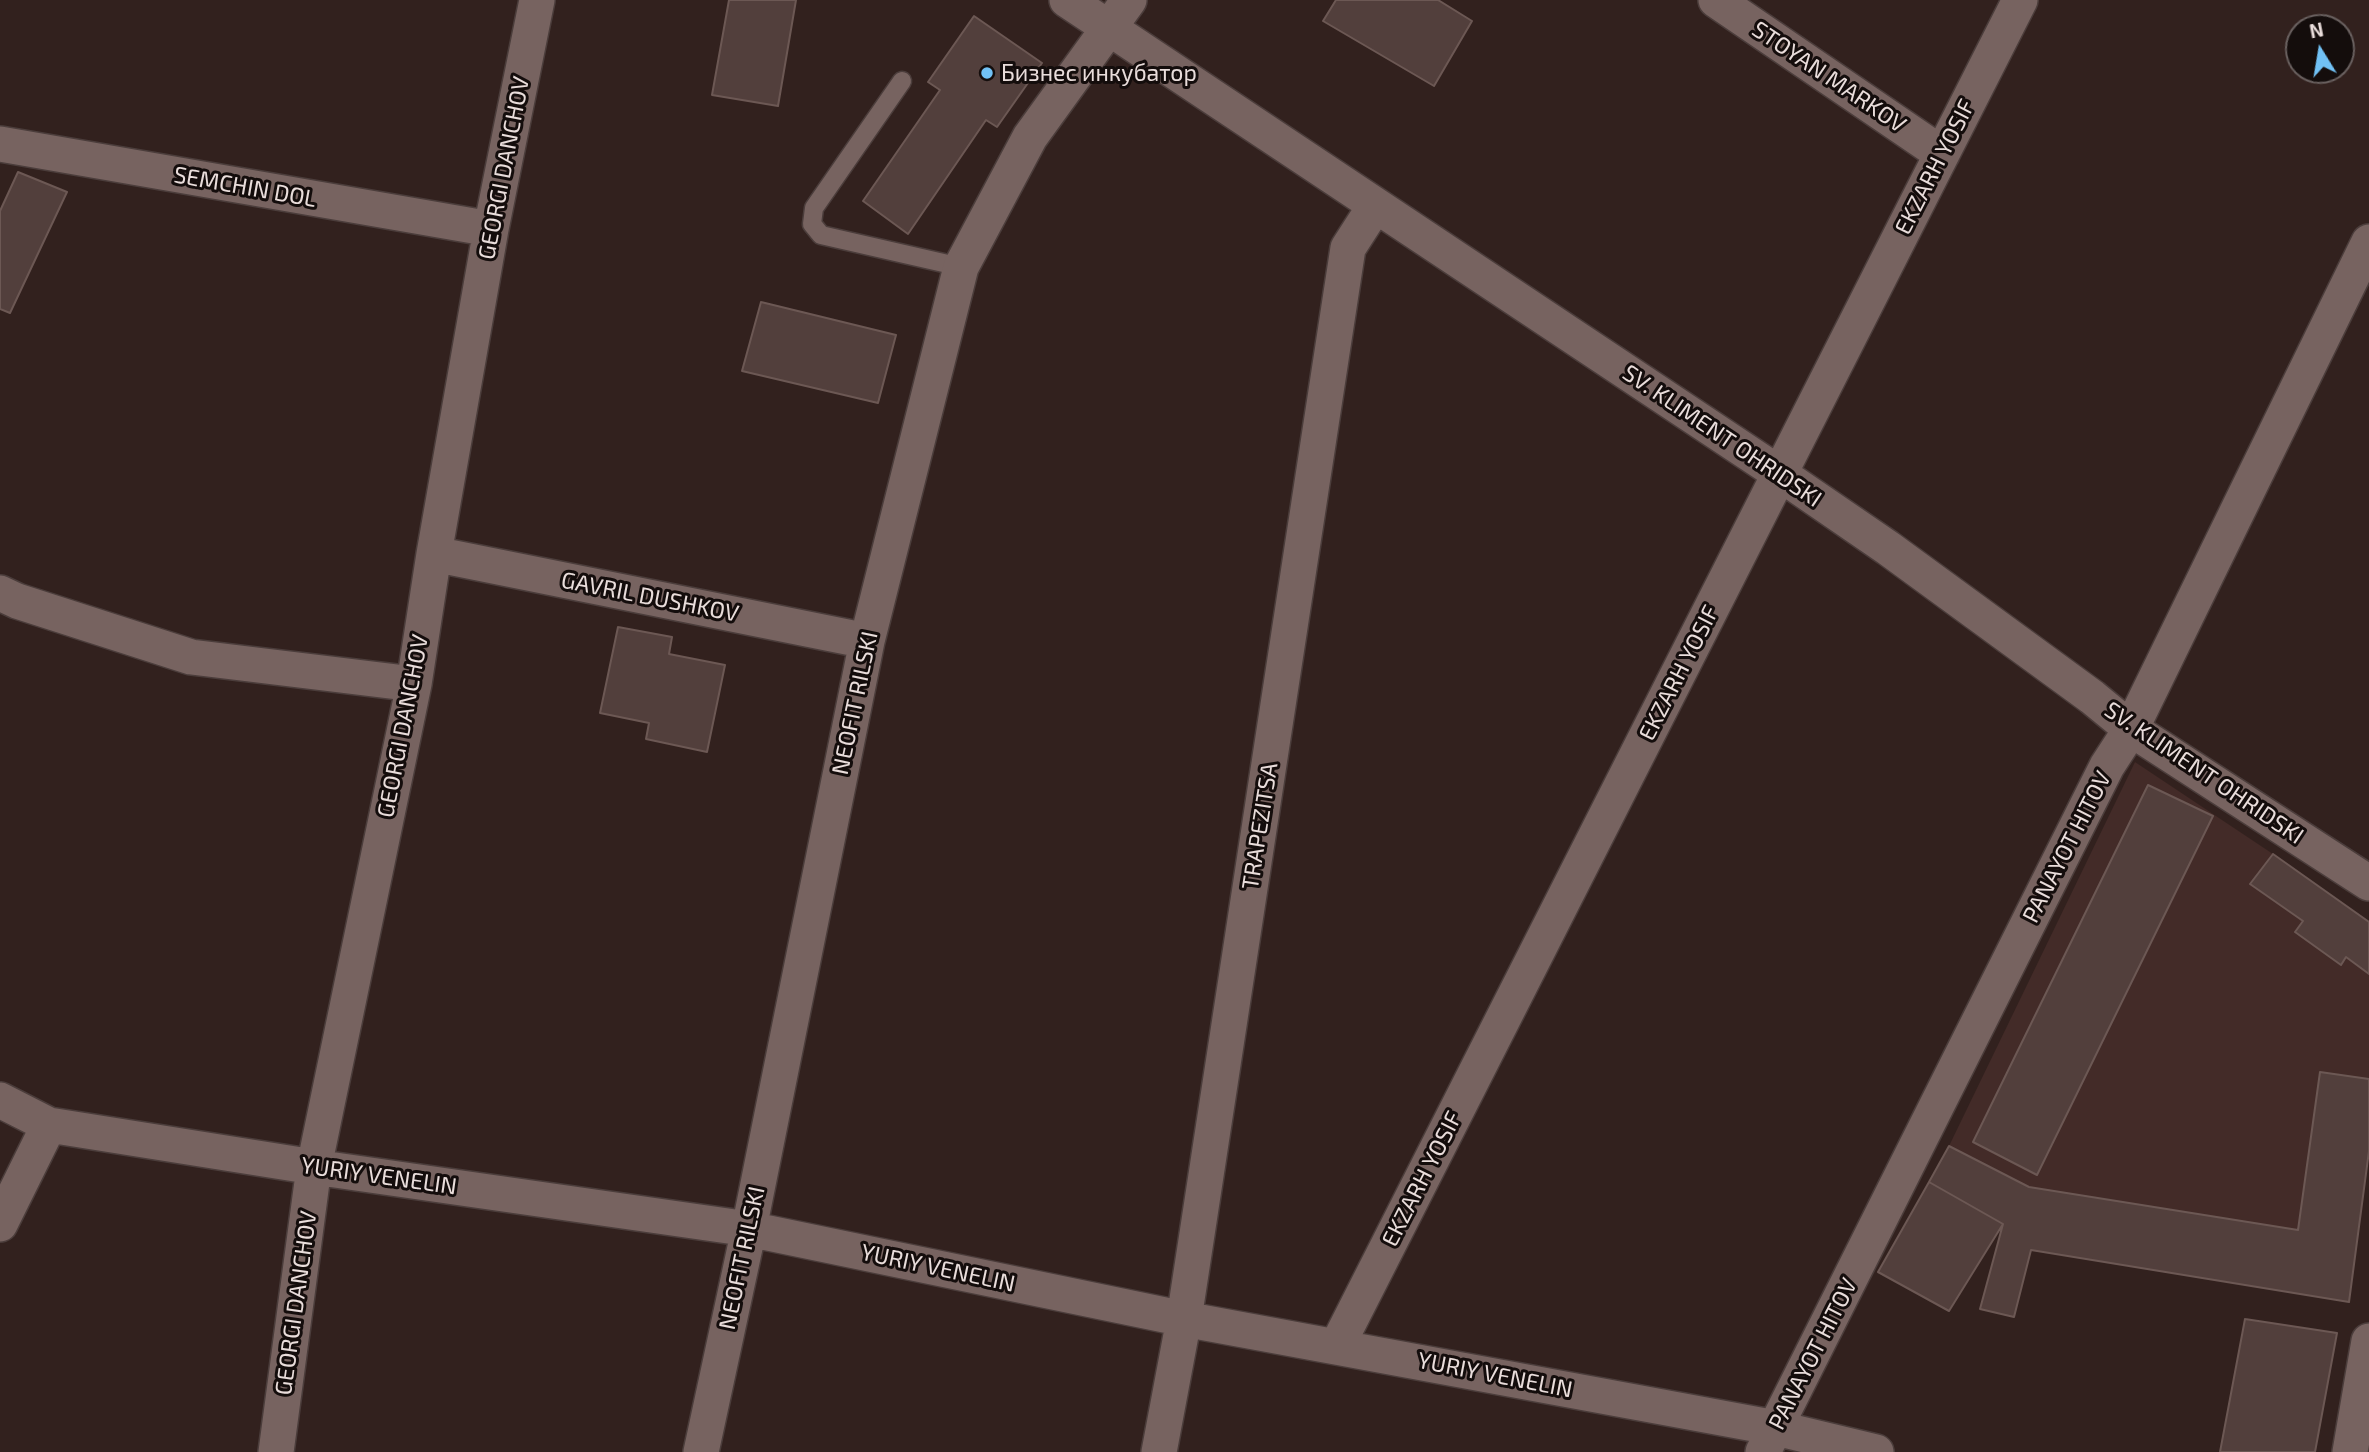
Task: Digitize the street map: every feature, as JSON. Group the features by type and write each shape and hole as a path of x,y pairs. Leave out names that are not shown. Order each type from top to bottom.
{"street":[{"name":"GEORGI DANCHOV","path":"275,1452 314,1167 414,684 491,229 537,0"},
{"name":"SV. KLIMENT OHRIDSKI","path":"1067,0 1780,474 1910,563 2092,697 2131,729 2369,883"},
{"name":"NEOFIT RILSKI","path":"701,1452 749,1229 867,641 961,267 1030,138 1129,0"},
{"name":"STOYAN MARKOV","path":"1716,0 1942,154"},
{"name":"EKZARH YOSIF","path":"1337,1346 2020,0"},
{"name":"SEMCHIN DOL","path":"0,144 491,229"},
{"name":"TRAPEZITSA","path":"1159,1452 1184,1319 1348,248 1376,206"},
{"name":"PANAYOT HITOV","path":"1770,1440 2107,766 2131,729 2369,242"},
{"name":"GAVRIL DUSHKOV","path":"434,554 867,641"},
{"path":"0,593 17,601 191,657 414,684"},
{"name":"YURIY VENELIN","path":"0,1100 49,1125 314,1167 749,1229 1184,1319 1337,1346 1770,1440 1876,1452"},
{"path":"0,1223 49,1125"},
{"path":"2350,1452 2369,1341"}],"lane":[{"path":"902,81 814,208 812,223 821,235 961,267"}],"shaded area":[{"path":"2135,762 2369,922 2369,1079 2320,1073 2298,1230 2029,1187 1949,1146"}],"building":[{"path":"729,0 796,0 778,106 712,95"},
{"path":"1336,0 1438,0 1472,21 1434,86 1323,21"},
{"path":"974,16 1042,63 997,127 986,120 908,234 863,201 940,90 928,82"},
{"path":"18,172 67,192 10,313 0,309 0,211"},
{"path":"761,302 896,335 878,403 742,371"},
{"path":"618,627 672,637 669,654 725,665 707,752 646,739 649,723 600,713"},
{"path":"2148,785 2213,816 2037,1175 1973,1142"},
{"path":"2273,854 2369,922 2369,974 2346,957 2341,965 2295,932 2303,921 2250,884"},
{"path":"2320,1072 2369,1079 2369,1151 2349,1302 2031,1250 2014,1317 1980,1309 2003,1224 1929,1182 1949,1146 2029,1187 2298,1230"},
{"path":"1929,1182 2003,1224 1949,1311 1878,1272"},
{"path":"2245,1319 2337,1333 2315,1452 2220,1452"}],"place":[{"name":"Бизнес инкубатор","path":"987,73"}]}
